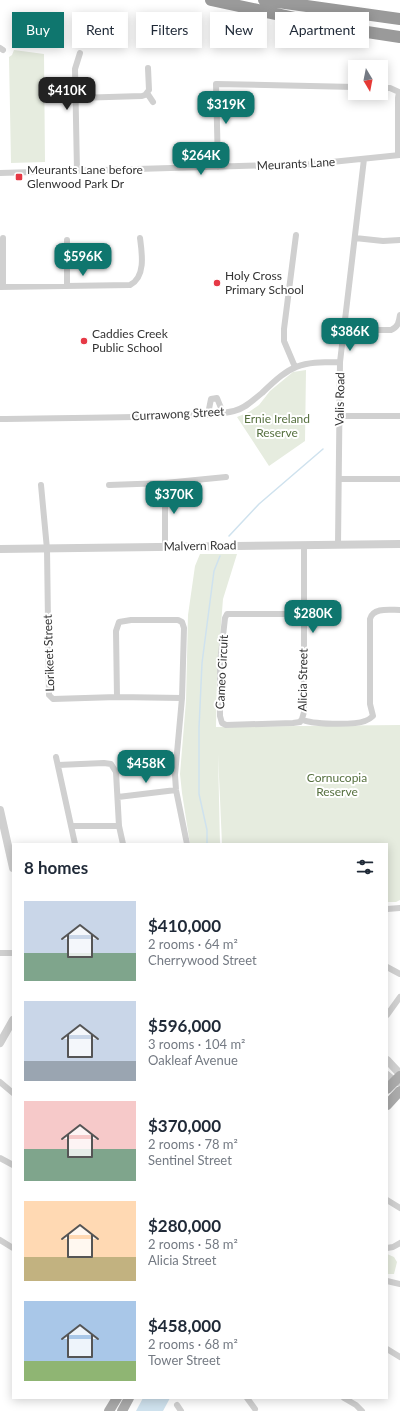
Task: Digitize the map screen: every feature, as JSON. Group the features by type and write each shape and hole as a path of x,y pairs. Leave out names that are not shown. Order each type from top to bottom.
{"highway":[{"path":"211,0 341,28 400,37"},
{"path":"264,0 400,19"}],"main road":[{"path":"388,1104 400,1092"},
{"path":"110,1411 116,1399"},
{"path":"122,1411 128,1399"}],"street":[{"path":"77,171 75,68 80,53"},
{"path":"76,98 142,96 149,90 150,85 148,68"},
{"path":"218,167 216,84 348,87"},
{"path":"388,88 399,92 399,155"},
{"path":"147,93 153,102"},
{"name":"Meurants Lane","path":"0,173 312,164 399,155"},
{"name":"Valis Road","path":"338,545 340,362 364,159"},
{"path":"295,367 284,341 284,328 296,235"},
{"path":"2,238 2,287 125,286 132,284 140,273 142,252 140,238"},
{"path":"355,238 383,241 400,240"},
{"path":"67,240 67,286"},
{"path":"344,330 391,330 398,325 400,315"},
{"name":"Currawong Street","path":"0,419 208,414 235,411 245,407 285,372 295,367 307,363 340,362"},
{"path":"208,414 211,399 214,398 217,398 219,401 223,413"},
{"path":"339,416 400,416"},
{"path":"109,485 165,483 226,477"},
{"path":"339,479 400,478"},
{"path":"165,483 165,547"},
{"path":"41,485 47,549"},
{"name":"Malvern Road","path":"0,549 400,544"},
{"name":"Alicia Street","path":"302,719 304,712 304,545"},
{"name":"Lorikeet Street","path":"47,549 50,695 53,699 117,697 182,698"},
{"path":"302,719 310,722 347,723 365,721 373,716 370,704 370,619 374,613 378,611 400,610"},
{"name":"Cameo Circuit","path":"302,719 300,722 293,723 222,723 220,716 220,663 225,618 227,614 304,614"},
{"path":"117,697 116,631 119,622 131,620 178,620 182,622 184,628 182,698 175,775 176,790 186,843"},
{"path":"56,757 75,843"},
{"path":"58,765 111,764 116,772 119,826 123,843"},
{"path":"118,797 176,790"},
{"path":"0,815 12,864"},
{"path":"71,826 119,826"},
{"path":"388,909 400,908"},
{"path":"0,953 12,953"},
{"path":"388,968 400,974"},
{"path":"388,1014 400,997"},
{"path":"0,1043 12,1022"},
{"path":"388,1062 395,1080"},
{"path":"0,1082 12,1092"},
{"path":"0,1158 12,1164"},
{"path":"388,1201 400,1208"},
{"path":"0,1240 12,1247"},
{"path":"388,1248 400,1243"},
{"path":"388,1281 400,1284"},
{"path":"388,1350 400,1356"},
{"path":"248,1399 255,1409"},
{"path":"346,1399 356,1405 362,1411"},
{"path":"177,1405 181,1411"}],"green space":[{"path":"14,50 44,54 45,162 11,163 9,57 12,55"},
{"name":"Ernie Ireland Reserve","path":"306,370 305,441 269,466 237,417 249,412 259,405 270,391 293,372"},
{"name":"Cornucopia Reserve","path":"200,554 237,554 223,599 217,675 216,727 400,725 400,900 396,902 388,902 388,843 222,843 218,754 220,843 190,843 180,774 186,701 188,615 195,566"},
{"path":"388,1254 394,1257 397,1262 394,1274 388,1274"}],"water":[{"path":"142,1399 169,1399 163,1411 136,1411"}],"waterway":[{"path":"229,536 259,504 323,449"},
{"path":"207,843 207,830 199,794 199,728 202,663 214,571 220,556"}],"place":[{"name":"Meurants Lane before Glenwood Park Dr","path":"19,177"},
{"name":"Holy Cross Primary School","path":"217,283"},
{"name":"Caddies Creek Public School","path":"84,341"}]}
